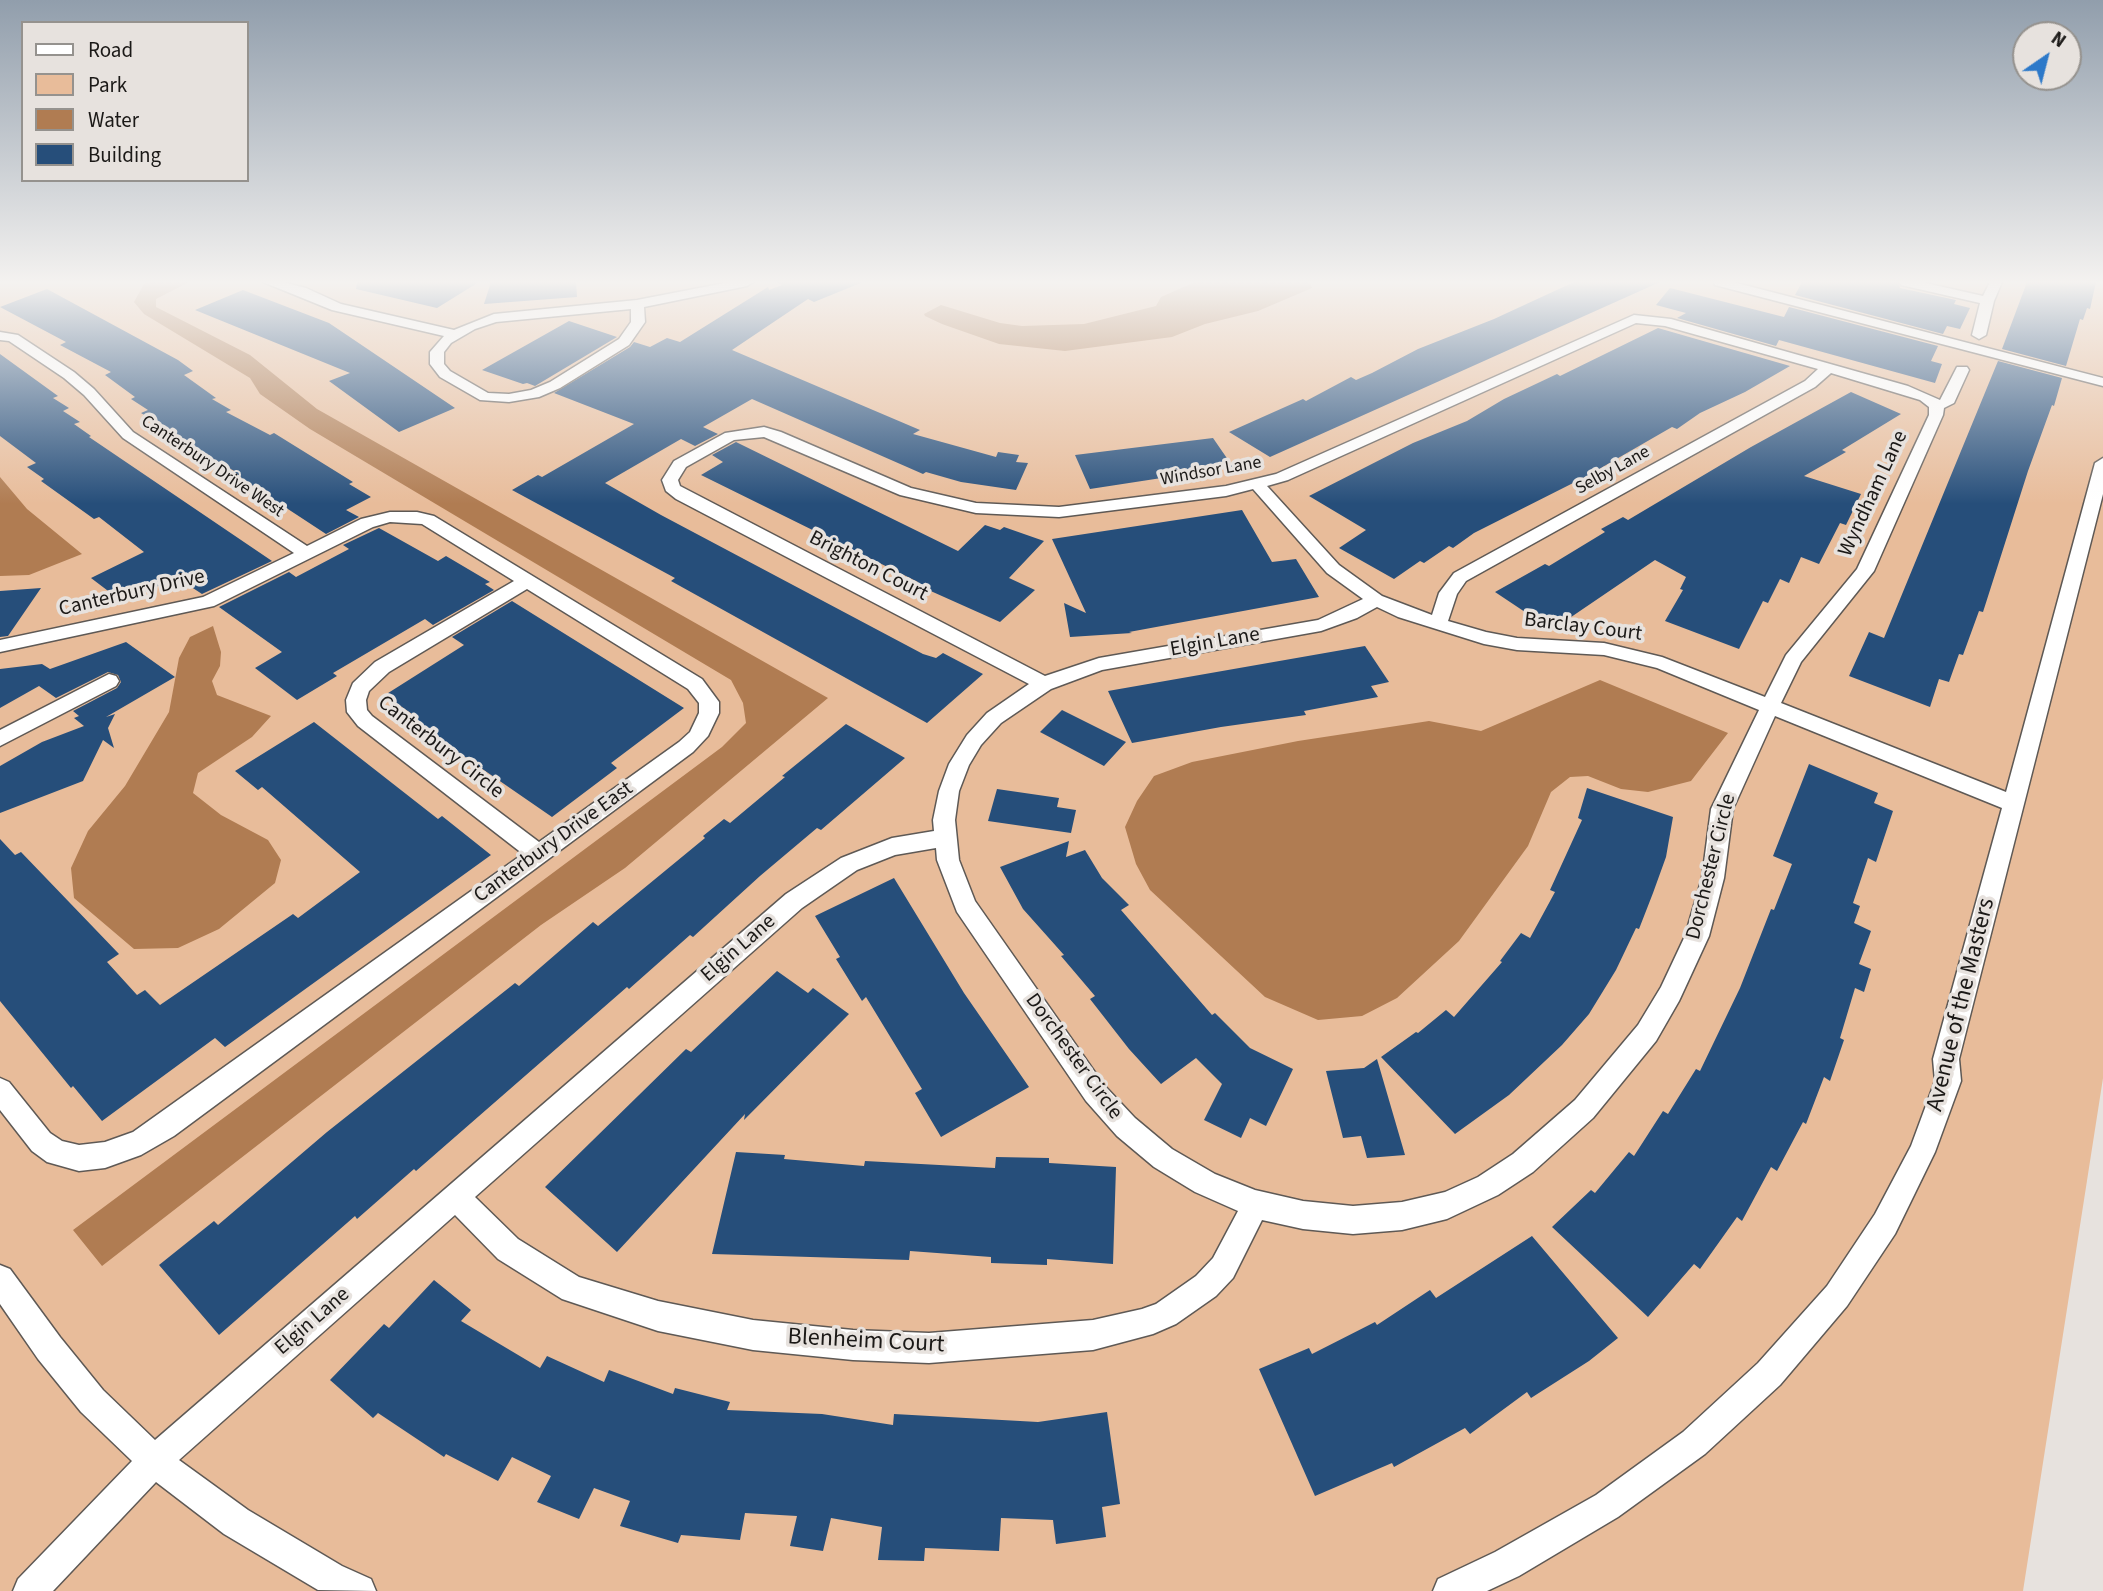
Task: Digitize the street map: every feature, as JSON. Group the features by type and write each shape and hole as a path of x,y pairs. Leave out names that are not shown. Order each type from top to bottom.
{"street":[{"name":"Canterbury Drive West","path":"41,356 89,392 128,435 306,553"},
{"path":"436,356 440,369 476,393 509,398 546,390 601,356"},
{"name":"Windsor Lane","path":"672,488 670,480 673,472 699,453 730,436 764,432 906,492 976,508 1031,512 1100,509 1258,485 1282,477 1547,356"},
{"name":"Windsor Lane","path":"1784,356 1828,368"},
{"path":"2002,356 2103,383"},
{"path":"1828,368 1903,389 1925,397 1937,405"},
{"name":"Selby Lane","path":"1438,624 1448,593 1460,577 1810,384 1828,368"},
{"name":"Wyndham Lane","path":"1771,706 1799,650 1865,571 1936,415 1937,405 1947,403 1962,370"},
{"name":"Avenue of the Masters","path":"1450,1591 1507,1564 1607,1506 1694,1443 1769,1374 1837,1296 1885,1224 1922,1152 1948,1081 1946,1059 2103,463"},
{"name":"Barclay Court","path":"1258,485 1333,569 1376,600 1438,624 1517,644 1604,649 1643,657 2013,804"},
{"name":"Brighton Court","path":"672,488 682,496 1044,684"},
{"name":"Canterbury Drive East","path":"0,1090 41,1142 56,1153 79,1158 105,1156 141,1142 686,747 698,736 709,713 709,702 695,684 428,520 417,517 390,517 367,523 306,553"},
{"name":"Canterbury Drive","path":"0,646 208,602 306,553"},
{"name":"Canterbury Circle","path":"527,580 382,667 360,688 356,700 357,712 365,721 539,854"},
{"name":"Elgin Lane","path":"30,1591 154,1461 811,888 849,864 891,848 944,838 949,791 959,764 974,740 994,718 1044,684 1099,664 1321,625 1352,614 1376,600"},
{"path":"0,739 109,681"},
{"name":"Dorchester Circle","path":"944,838 952,875 965,905 1096,1093 1126,1127 1163,1158 1205,1183 1254,1204 1303,1215 1353,1220 1402,1216 1447,1205 1488,1186 1523,1163 1584,1110 1647,1033 1697,936 1713,878 1722,809 1771,706"},
{"name":"Blenheim Court","path":"456,1197 508,1250 572,1289 658,1316 754,1335 853,1345 929,1348 1093,1335 1143,1324 1166,1314 1206,1286 1223,1268 1241,1238 1254,1204"},
{"path":"0,1279 49,1348 92,1401 154,1461 236,1522 330,1578 359,1591"}],"green space":[{"path":"0,356 2103,356 2103,1078 2023,1591 0,1591"}],"water":[{"path":"214,356 252,356 317,409 828,698 625,868 541,925 102,1266 73,1230 722,747 746,723 743,703 731,680 310,429 260,394 250,378"},
{"path":"0,477 27,509 82,554 29,575 0,576"},
{"path":"213,626 221,652 220,666 212,681 217,695 271,716 252,737 198,773 193,793 221,815 268,840 281,860 275,883 219,929 178,948 134,949 74,898 71,868 88,831 125,786 169,712 179,658 190,637"},
{"path":"1600,680 1728,733 1691,781 1648,792 1621,789 1588,776 1570,777 1551,792 1528,846 1459,941 1397,998 1362,1016 1318,1020 1265,997 1150,890 1136,864 1125,827 1137,801 1154,776 1192,762 1298,741 1429,721 1481,731"}],"building":[{"path":"0,356 3,356 58,396 53,398 69,408 63,411 80,422 74,424 91,436 89,437 272,561 202,594 176,577 124,603 91,578 144,552 99,517 94,519 41,481 44,479 27,467 36,463 0,436"},
{"path":"81,356 171,356 193,371 184,375 216,398 212,399 231,410 226,412 270,435 274,433 353,482 349,484 371,497 346,510 359,517 326,534 233,473 236,472 155,426 159,424 141,413 148,410 131,399 135,397 105,375 111,372"},
{"path":"309,356 378,356 455,408 399,432 329,381 350,373"},
{"path":"506,356 585,356 535,386 482,370"},
{"path":"615,356 747,356 920,430 913,434 996,457 998,452 1019,455 1016,462 1028,463 1016,490 961,482 926,472 923,474 752,399 703,427 718,434 695,446 681,439 605,483 923,654 936,658 943,653 983,674 927,723 671,581 675,578 512,490 538,475 542,477 634,424 554,393"},
{"path":"1404,356 1495,356 1270,457 1229,432 1303,399 1306,401 1351,377 1356,380"},
{"path":"1600,356 1756,356 1790,366 1745,392 1700,413 1677,429 1672,427 1587,476 1474,533 1453,548 1449,546 1424,563 1420,561 1394,579 1339,548 1366,530 1309,496 1413,443 1467,421 1504,399 1557,374 1560,376"},
{"path":"1838,356 1933,356 1931,361 1942,364 1935,383"},
{"path":"2029,356 2069,356 2066,366"},
{"path":"1998,361 2062,378 2054,406 2052,405 2028,471 1983,612 1979,611 1963,655 1959,654 1949,682 1939,679 1930,707 1849,676 1869,632 1884,638"},
{"path":"1851,392 1901,414 1842,450 1846,452 1804,476 1861,494 1846,525 1840,523 1819,564 1801,557 1789,583 1780,579 1768,603 1763,601 1739,649 1665,621 1683,590 1680,589 1686,577 1655,560 1552,630 1495,592 1545,564 1549,566 1605,532 1601,529 1623,517 1628,520"},
{"path":"1213,438 1233,467 1090,489 1075,455"},
{"path":"736,442 958,551 985,525 1000,530 1004,527 1044,541 1009,578 1035,590 1000,622 915,584 918,582 701,475 723,462 712,455"},
{"path":"1242,510 1272,562 1296,559 1319,597 1129,632 1132,633 1070,637 1064,603 1086,613 1052,539"},
{"path":"379,528 438,561 446,556 490,582 485,584 494,590 433,625 425,619 333,673 337,676 297,700 255,668 282,652 219,607 289,572 296,577 349,549 343,545"},
{"path":"41,588 8,636 0,637 0,591"},
{"path":"512,601 684,708 611,763 617,768 552,817 449,746 385,695 464,645 452,637"},
{"path":"126,642 175,677 106,717 115,714 108,728 114,748 103,740 83,781 0,813 0,766 42,742 84,726 74,718 79,716 73,711 117,688 121,682 118,675 108,672 56,698 39,686 0,708 0,669 42,664 50,669"},
{"path":"1365,646 1389,682 1371,686 1378,697 1304,711 1306,715 1132,743 1108,691"},
{"path":"1062,710 1126,742 1104,766 1040,732"},
{"path":"314,722 438,819 442,816 491,855 225,1047 215,1038 102,1121 73,1086 71,1088 0,1001 0,839 15,855 21,852 119,954 107,962 137,995 145,990 160,1005 293,914 298,918 360,872 262,787 258,790 235,771"},
{"path":"846,724 905,758 821,830 817,828 760,876 693,937 690,935 629,989 627,987 416,1171 414,1169 357,1219 355,1216 219,1335 159,1265 214,1221 218,1225 327,1132 515,983 519,986 593,922 598,926 705,838 703,836 724,819 730,823"},
{"path":"1809,764 1878,793 1874,803 1893,811 1876,862 1868,858 1853,903 1860,906 1854,923 1871,931 1859,964 1871,969 1864,992 1855,988 1840,1038 1844,1040 1830,1081 1824,1077 1806,1124 1803,1122 1777,1171 1771,1167 1742,1221 1737,1217 1700,1269 1694,1264 1648,1317 1552,1227 1591,1190 1595,1193 1629,1152 1634,1156 1663,1111 1668,1114 1696,1069 1700,1071 1740,988 1792,864 1773,856"},
{"path":"1587,788 1673,817 1666,857 1653,893 1639,929 1636,928 1616,970 1589,1014 1562,1045 1509,1095 1455,1134 1381,1057 1418,1033 1446,1010 1454,1017 1502,962 1500,961 1521,933 1530,938 1555,892 1550,890 1582,820 1578,818"},
{"path":"997,789 1059,798 1057,807 1076,810 1071,833 988,821"},
{"path":"1069,841 1066,857 1085,850 1102,878 1129,905 1121,910 1212,1015 1215,1013 1250,1048 1293,1069 1266,1126 1250,1118 1241,1138 1204,1120 1222,1084 1196,1058 1161,1084 1129,1049 1090,999 1095,996 1061,956 1064,955 1023,909 1000,867"},
{"path":"894,878 964,993 1029,1087 941,1137 915,1093 922,1089 866,997 862,1001 836,959 840,957 815,916"},
{"path":"777,971 808,993 813,988 849,1014 744,1120 745,1114 617,1252 545,1187 686,1049 691,1052"},
{"path":"1377,1059 1405,1155 1367,1158 1361,1136 1343,1138 1326,1071 1364,1068"},
{"path":"736,1152 785,1155 784,1159 864,1166 865,1161 995,1168 996,1157 1049,1158 1049,1163 1116,1167 1113,1264 1047,1259 1047,1265 991,1263 991,1257 910,1251 909,1260 712,1254"},
{"path":"1532,1236 1618,1338 1589,1361 1531,1398 1527,1392 1470,1434 1465,1428 1394,1467 1392,1463 1315,1496 1259,1369 1309,1348 1312,1354 1375,1322 1377,1325 1430,1290 1436,1298"},
{"path":"434,1280 471,1310 461,1321 540,1368 547,1356 604,1382 609,1370 673,1394 675,1388 730,1402 727,1410 822,1414 893,1425 894,1414 1038,1422 1107,1412 1120,1504 1102,1507 1106,1537 1056,1544 1053,1520 1001,1518 999,1551 925,1548 924,1561 878,1560 882,1527 831,1518 823,1551 790,1546 797,1516 745,1513 740,1540 681,1535 678,1543 620,1526 630,1501 594,1488 579,1519 537,1502 551,1476 512,1457 498,1481 446,1454 444,1457 378,1413 373,1418 330,1380 384,1324 389,1328"}]}
